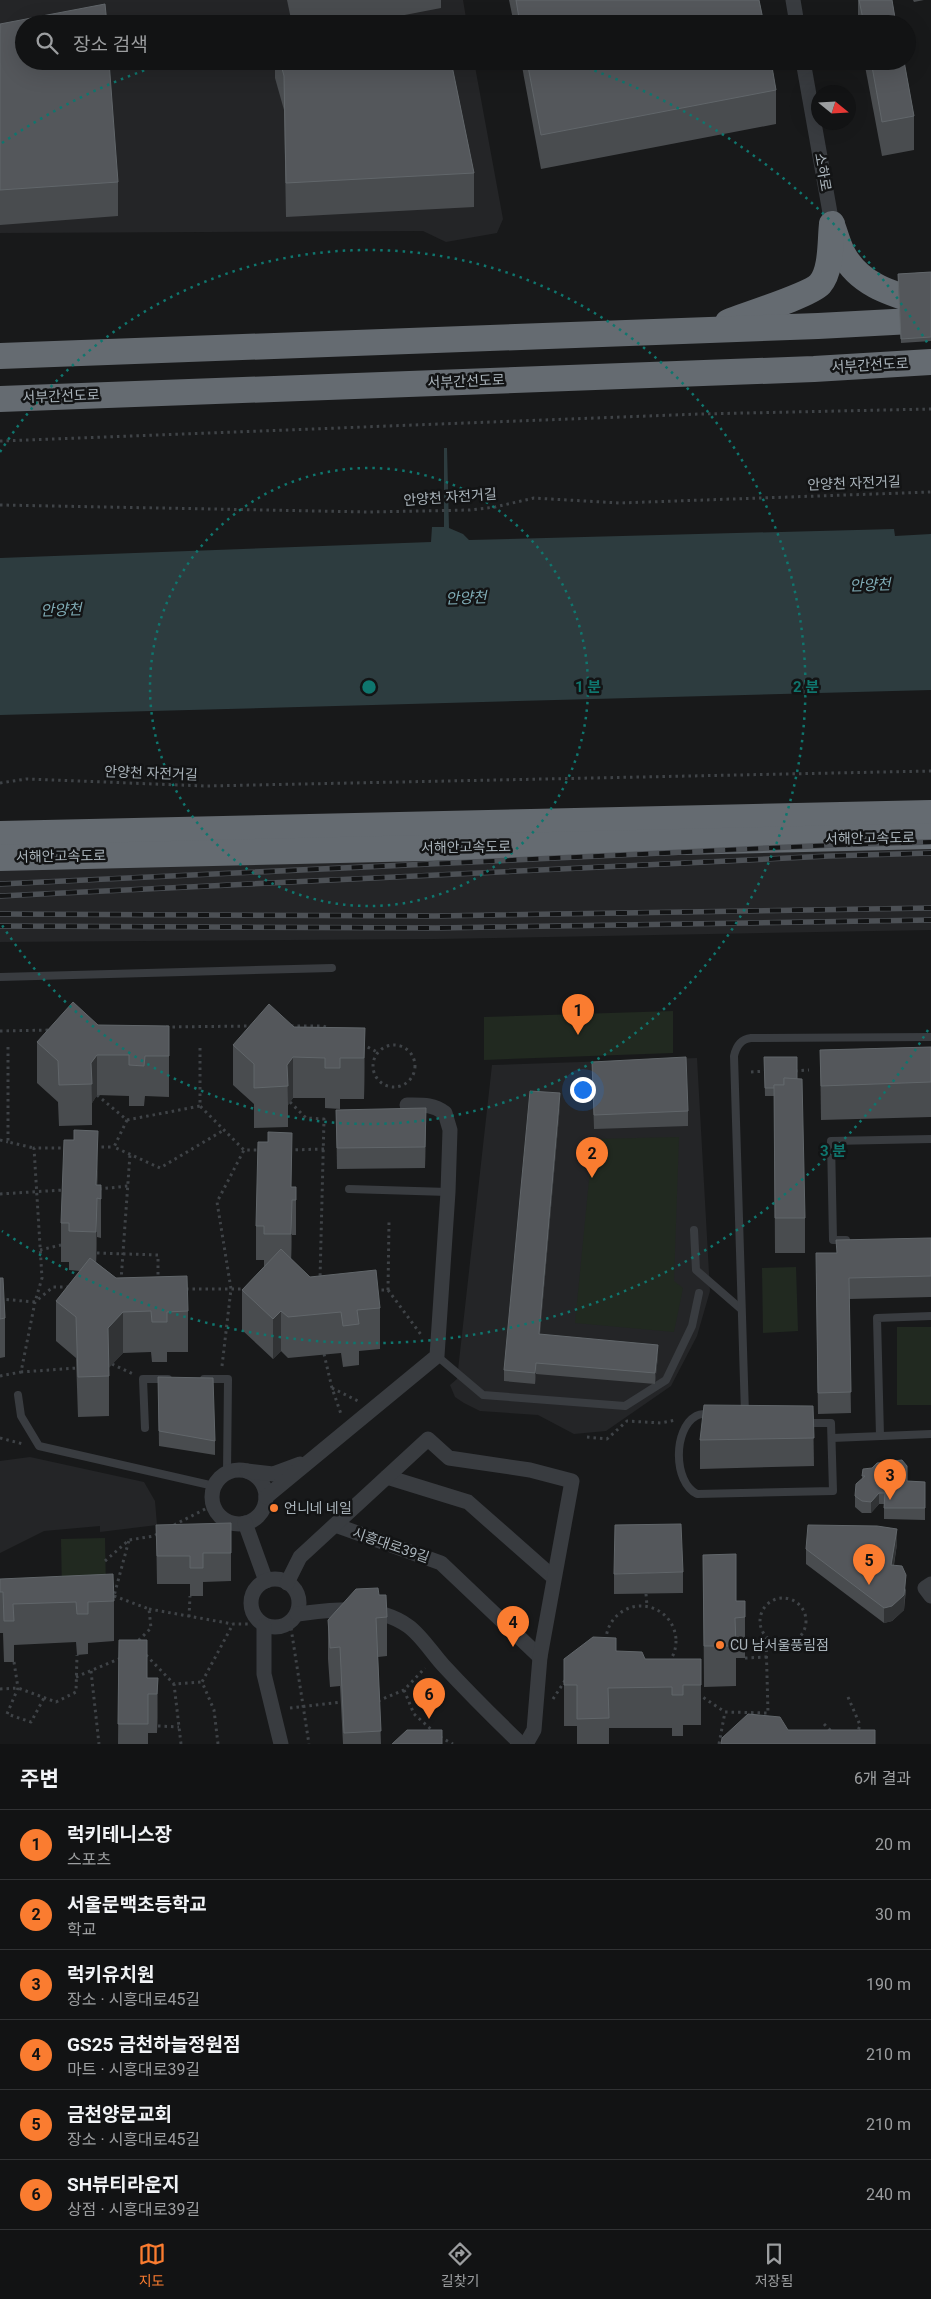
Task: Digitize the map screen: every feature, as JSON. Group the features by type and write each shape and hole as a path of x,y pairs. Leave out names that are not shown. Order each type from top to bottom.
{"highway":[{"path":"832,224 843,254 852,268 865,280 880,289 931,306"},
{"path":"708,330 802,296 820,284 826,269 832,224"},
{"path":"0,356 931,320"},
{"name":"서부간선도로","path":"0,398 931,362"},
{"name":"서해안고속도로","path":"0,834 931,813"},
{"name":"서해안고속도로","path":"0,858 931,836"}],"street":[{"path":"793,0 796,15"},
{"name":"소하로","path":"805,70 832,224"},
{"path":"309,1461 273,1474 234,1470 227,1473 214,1486 212,1495 216,1510 230,1522 246,1523 257,1517 262,1511 266,1497 309,1461 346,1429 437,1356 448,1192 450,1130 445,1113 430,1105 407,1106"},
{"name":"시흥대로39길","path":"287,1583 300,1557 428,1440 449,1458 530,1470 572,1481 553,1577 540,1657"},
{"path":"245,1471 260,1480 266,1497"},
{"path":"388,1477 468,1502 553,1577"},
{"path":"246,1523 266,1581"},
{"name":"시흥대로39길","path":"335,1526 441,1563 540,1657"},
{"path":"293,1618 299,1607 297,1593 287,1583 280,1580 266,1581 255,1589 250,1603 254,1617 264,1626 278,1628 293,1618 337,1609 364,1611 388,1617 408,1626 521,1744"},
{"path":"931,1584 925,1588 931,1596"},
{"path":"264,1626 264,1674 281,1744"},
{"path":"526,1744 534,1730 540,1657"}],"lane":[{"path":"0,977 332,968"},
{"path":"746,1423 734,1056 736,1048 743,1041 751,1038 931,1037"},
{"path":"852,1240 833,1240 831,1141 931,1139"},
{"path":"350,1189 448,1192"},
{"path":"694,1230 696,1270 742,1309"},
{"path":"437,1356 483,1396 625,1406 666,1380 692,1326 699,1293"},
{"path":"880,1436 877,1318 931,1316"},
{"path":"145,1428 143,1379 172,1379"},
{"path":"191,1379 228,1379 227,1473"},
{"path":"18,1395 21,1416 39,1446 214,1486"},
{"path":"718,1414 695,1416 681,1440 679,1452 681,1475 687,1486 698,1494 833,1490 832,1423 794,1423"},
{"path":"736,1414 746,1414"},
{"path":"832,1438 931,1434"}],"path":[{"path":"0,440 700,414 931,409"},
{"name":"안양천 자전거길","path":"0,505 370,512 470,510 534,498 619,503 931,492"},
{"name":"안양천 자전거길","path":"0,783 26,779 206,786 931,771"},
{"path":"161,1027 256,1026"},
{"path":"285,1026 323,1026 336,1031"},
{"path":"0,1031 56,1030"},
{"path":"361,1044 377,1052"},
{"path":"389,1045 397,1045 409,1051 415,1064 412,1078 401,1087 394,1088 381,1083 376,1078 372,1065 377,1052 389,1045"},
{"path":"8,1047 8,1142"},
{"path":"200,1048 200,1106 244,1150 264,1150"},
{"path":"787,1071 809,1070"},
{"path":"751,1072 772,1071"},
{"path":"97,1095 127,1120"},
{"path":"290,1102 306,1118 324,1119 320,1289"},
{"path":"127,1120 200,1106"},
{"path":"114,1147 127,1120"},
{"path":"87,1148 114,1147 160,1168 224,1130"},
{"path":"0,1140 34,1148 69,1148"},
{"path":"21,1372 35,1302 42,1278 34,1148"},
{"path":"284,1150 324,1149"},
{"path":"221,1379 231,1289 217,1202 244,1150"},
{"path":"121,1288 130,1154"},
{"path":"97,1189 128,1186"},
{"path":"0,1194 63,1190"},
{"path":"389,1222 388,1290 437,1356"},
{"path":"40,1250 62,1245"},
{"path":"96,1253 158,1254 157,1288"},
{"path":"0,1299 35,1302 52,1287 72,1288"},
{"path":"185,1288 250,1289"},
{"path":"368,1290 388,1290"},
{"path":"324,1354 332,1388 346,1429"},
{"path":"112,1364 143,1379"},
{"path":"0,1376 21,1372 77,1368"},
{"path":"332,1388 372,1409"},
{"path":"587,1437 608,1439 627,1421 660,1423 679,1420"},
{"path":"0,1438 39,1446"},
{"path":"170,1527 216,1510 214,1533"},
{"path":"105,1561 129,1540 154,1536 162,1532"},
{"path":"114,1596 129,1540"},
{"path":"646,1594 647,1606"},
{"path":"105,1598 114,1596 150,1609 189,1617 233,1624 248,1624"},
{"path":"189,1617 190,1596"},
{"path":"766,1638 780,1645 788,1644 801,1636 807,1622 802,1607 797,1602 782,1598 775,1599 763,1609 760,1624 766,1638 768,1720"},
{"path":"635,1606 647,1606 658,1610 667,1617 674,1627 675,1650 663,1668 653,1673 632,1674 618,1666 608,1652 609,1628 614,1618 624,1610 635,1606"},
{"path":"130,1650 151,1628 150,1609"},
{"path":"293,1618 309,1744"},
{"path":"202,1682 233,1624"},
{"path":"135,1644 174,1684 181,1744"},
{"path":"601,1657 608,1652"},
{"path":"0,1689 18,1688 56,1702 76,1692 77,1655"},
{"path":"76,1677 118,1660 124,1655"},
{"path":"378,1701 404,1690 436,1657"},
{"path":"745,1658 767,1657"},
{"path":"14,1662 18,1688 7,1714 31,1722 44,1698"},
{"path":"663,1668 671,1674"},
{"path":"91,1671 99,1744"},
{"path":"534,1730 565,1680 572,1675"},
{"path":"174,1684 202,1682"},
{"path":"202,1682 214,1710 218,1744"},
{"path":"404,1690 414,1714 438,1736 453,1744"},
{"path":"695,1692 725,1712 768,1713"},
{"path":"848,1697 860,1725 856,1738"},
{"path":"290,1708 341,1702"},
{"path":"719,1744 725,1712"},
{"path":"824,1724 834,1734"},
{"path":"158,1726 179,1727"},
{"path":"423,1732 428,1726"}],"shaded area":[{"path":"0,0 463,0 466,15 15,15 15,70 476,70 503,219 497,233 446,242 423,231 0,233"},
{"path":"931,833 931,930 436,939 0,942 0,869"},
{"path":"673,1011 673,1053 484,1060 484,1017"},
{"path":"697,1058 710,1291 697,1336 671,1386 606,1431 574,1434 538,1415 480,1411 455,1397 450,1385 457,1379 492,1065"},
{"path":"679,1137 674,1281 683,1288 674,1332 575,1323 593,1139"},
{"path":"796,1267 798,1331 763,1333 762,1268"},
{"path":"897,1327 931,1327 931,1405 897,1405"},
{"path":"30,1457 144,1482 155,1501 157,1525 100,1532 100,1526 44,1531 0,1553 0,1461"},
{"path":"105,1538 106,1590 62,1593 61,1539"}],"water":[{"name":"안양천","path":"444,448 447,448 449,528 463,534 469,540 894,529 895,536 931,534 931,690 0,715 0,558 431,542 432,527 444,527"}],"building":[{"path":"516,0 759,0 762,15 518,15"},
{"path":"859,0 892,0 894,15 862,15"},
{"path":"105,4 106,15 47,15"},
{"path":"15,21 15,70 110,70 118,182 0,190 0,24"},
{"path":"282,70 453,70 474,173 286,183"},
{"path":"529,70 773,70 776,90 541,135"},
{"path":"873,70 906,70 914,116 882,122"},
{"path":"931,272 931,337 901,339 898,274"},
{"path":"73,1002 98,1025 169,1026 169,1056 145,1056 144,1066 129,1065 129,1055 97,1055 91,1063 92,1084 59,1085 58,1061 37,1042"},
{"path":"269,1004 294,1027 365,1028 364,1058 340,1058 340,1068 325,1068 325,1058 293,1057 287,1065 288,1086 254,1088 254,1064 233,1045"},
{"path":"931,1047 931,1082 821,1086 820,1050"},
{"path":"686,1057 688,1111 594,1115 592,1062"},
{"path":"764,1057 797,1057 797,1079 784,1078 784,1085 774,1085 774,1088 765,1088"},
{"path":"784,1078 802,1079 805,1218 775,1218 774,1085 784,1085"},
{"path":"530,1091 560,1093 539,1334 658,1345 655,1373 536,1363 535,1373 504,1370"},
{"path":"426,1108 425,1147 337,1148 336,1110"},
{"path":"74,1130 98,1131 96,1185 101,1185 101,1199 97,1198 96,1232 69,1231 69,1223 61,1223 64,1140 74,1140"},
{"path":"268,1132 292,1133 291,1187 296,1187 296,1200 292,1200 291,1234 264,1234 264,1226 256,1226 258,1142 268,1142"},
{"path":"931,1238 931,1276 849,1278 851,1392 818,1393 816,1253 837,1253 836,1240"},
{"path":"281,1249 310,1277 376,1270 380,1308 357,1310 359,1324 343,1326 341,1312 288,1317 281,1311 273,1319 242,1290"},
{"path":"90,1258 116,1278 187,1276 188,1311 167,1312 167,1322 152,1322 151,1311 123,1312 108,1328 109,1376 78,1377 76,1317 56,1301"},
{"path":"0,1278 3,1278 5,1318 0,1319"},
{"path":"158,1377 213,1378 215,1441 159,1431"},
{"path":"704,1405 813,1406 814,1438 700,1440"},
{"path":"902,1460 907,1466 907,1481 925,1482 925,1508 884,1508 885,1493 879,1493 871,1502 862,1501 855,1496 856,1484 865,1476 862,1476 863,1469 872,1468 877,1463"},
{"path":"231,1523 231,1553 203,1553 203,1568 190,1568 190,1556 157,1556 156,1525"},
{"path":"681,1524 683,1572 614,1574 615,1525"},
{"path":"808,1525 877,1526 897,1529 891,1565 902,1566 906,1575 904,1595 892,1606 884,1608 806,1549"},
{"path":"736,1554 736,1601 745,1601 745,1617 735,1618 736,1646 704,1646 703,1555"},
{"path":"113,1574 114,1601 88,1602 88,1614 77,1614 76,1602 13,1604 14,1621 4,1621 3,1592 0,1592 0,1579"},
{"path":"378,1588 379,1595 386,1595 387,1617 376,1618 381,1731 344,1733 340,1647 330,1648 328,1620 356,1589"},
{"path":"593,1637 616,1638 616,1651 642,1652 645,1659 701,1659 701,1685 683,1685 683,1695 672,1695 672,1687 608,1688 609,1718 577,1719 577,1685 564,1685 564,1659"},
{"path":"119,1640 147,1640 147,1678 158,1678 157,1694 148,1694 148,1724 118,1724"},
{"path":"748,1714 780,1717 788,1730 875,1730 875,1744 721,1744 722,1738"},
{"path":"407,1730 442,1730 442,1744 392,1744"}],"railway":[{"path":"0,884 931,842"},
{"path":"0,896 829,856 931,853"},
{"path":"0,914 435,916 931,908"},
{"path":"0,926 437,928 931,920"}],"place":[{"name":"럭키테니스장","path":"578,1035"},
{"name":"서울문백초등학교","path":"592,1178"},
{"name":"럭키유치원","path":"890,1500"},
{"name":"언니네 네일","path":"274,1508"},
{"name":"금천양문교회","path":"869,1585"},
{"name":"CU 남서울풍림점","path":"720,1645"},
{"name":"GS25 금천하늘정원점","path":"513,1647"},
{"name":"SH뷰티라운지","path":"429,1719"}]}
